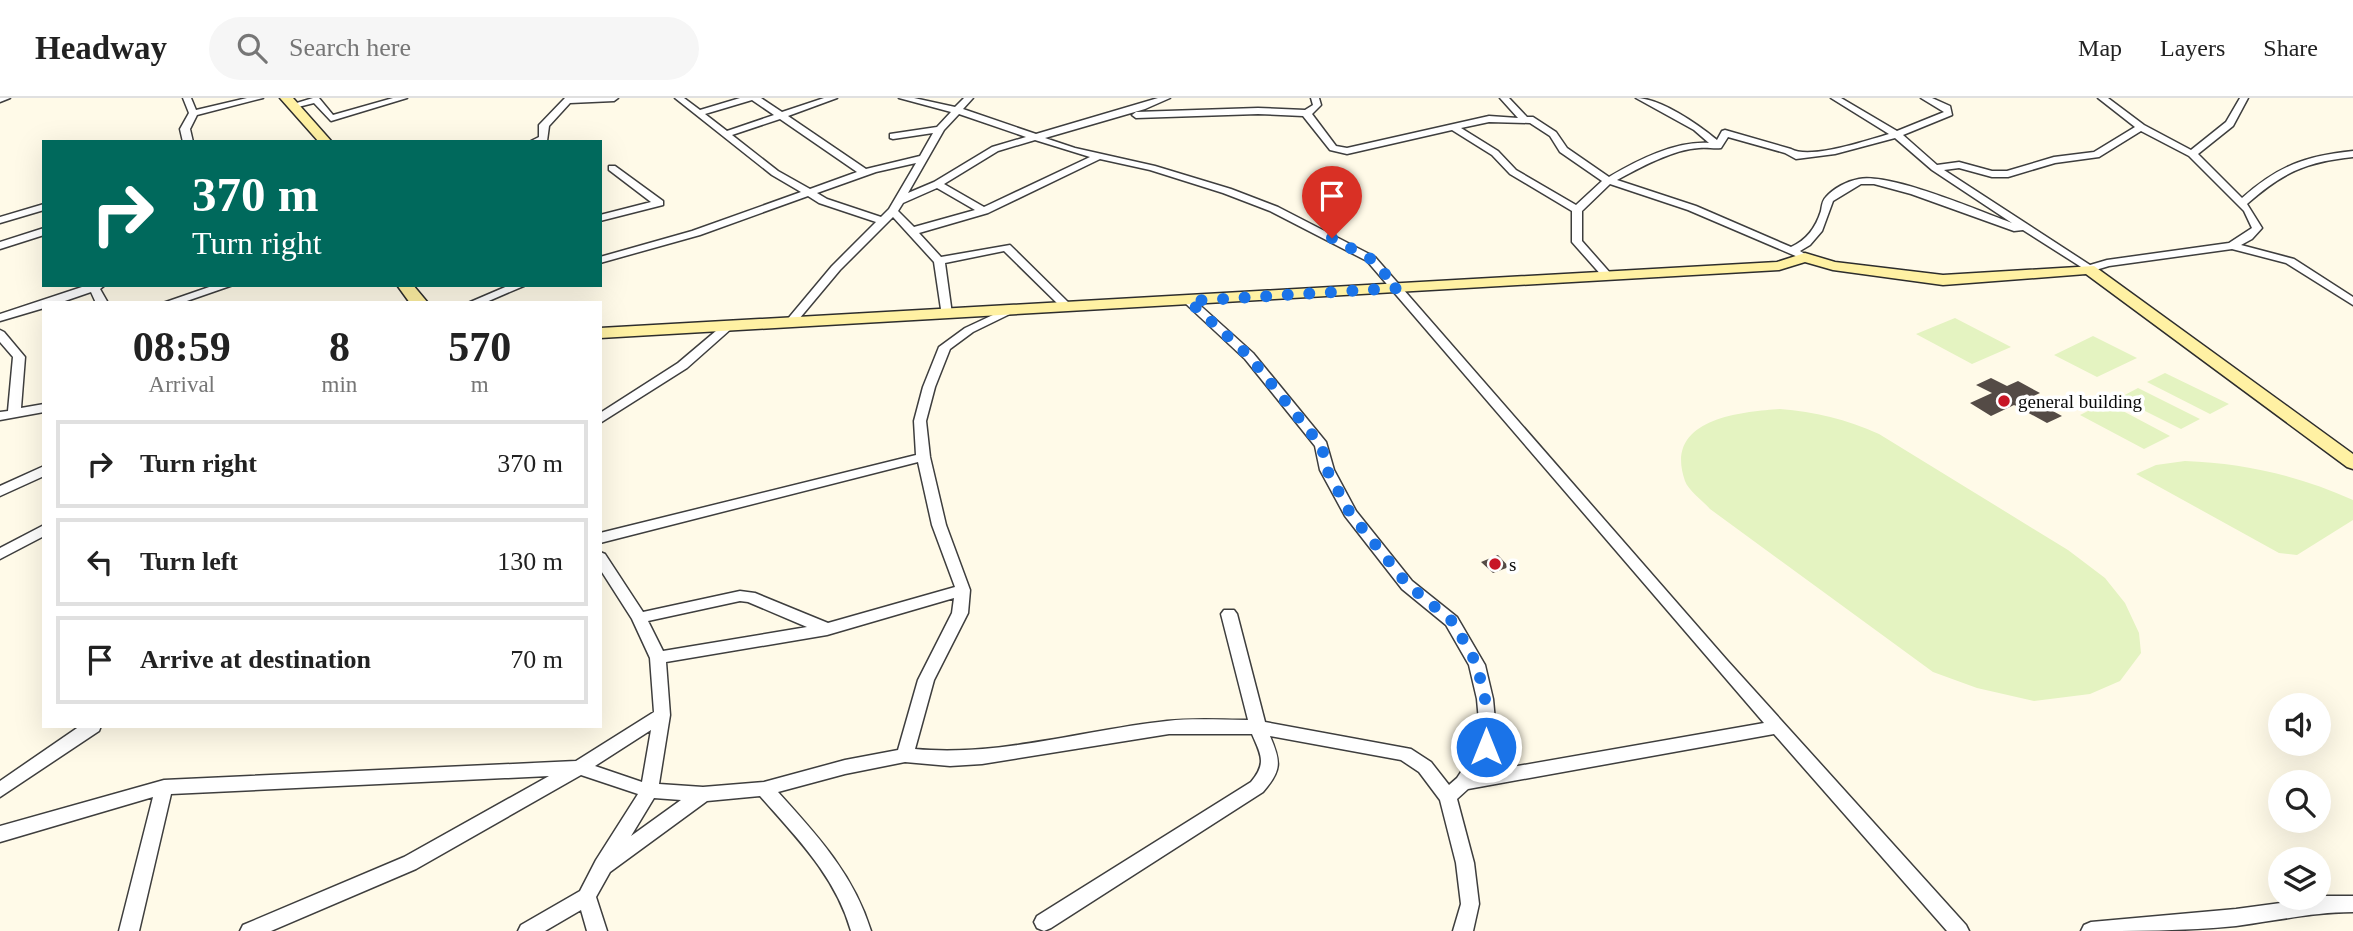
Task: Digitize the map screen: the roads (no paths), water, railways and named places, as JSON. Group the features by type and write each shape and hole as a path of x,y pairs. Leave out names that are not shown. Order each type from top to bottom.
{"street":[{"path":"0,100 6,98"},
{"path":"187,98 193,113 185,129 188,140"},
{"path":"193,113 259,98"},
{"path":"290,102 316,100 331,118 403,98"},
{"path":"541,140 544,125 568,99 614,98"},
{"path":"679,98 775,173 807,192 849,211 884,221"},
{"path":"699,113 749,98"},
{"path":"755,98 865,173"},
{"path":"726,134 833,98"},
{"path":"903,98 959,110 1097,157 1152,168 1227,191 1274,209 1371,259 1485,394 1959,931"},
{"path":"790,323 836,268 893,211 940,130 969,98"},
{"path":"899,201 937,184 988,153 1166,98"},
{"path":"1110,116 1207,111 1306,113 1317,105 1315,98"},
{"path":"1504,98 1525,121"},
{"path":"1640,98 1697,128 1718,146"},
{"path":"1835,98 1896,134 1935,168 2090,269 2353,463"},
{"path":"1718,146 1725,133 1788,151 1796,156 1810,156 1909,132 1950,113 1947,108 1925,98"},
{"path":"1306,113 1331,146 1343,151 1495,118 1525,121 1530,119 1553,134 1563,150 1609,181 1692,208 1798,254 1833,266 1943,280 2090,269 2107,263 2232,246 2257,228 2255,220 2241,204 2192,154 2141,127 2102,98"},
{"path":"2192,154 2230,124 2244,98"},
{"path":"290,102 324,140"},
{"path":"1453,127 1495,153 1513,172 1577,210"},
{"path":"1935,168 1959,165 1992,174 2008,174 2047,162 2096,155 2141,127"},
{"path":"893,136 940,130"},
{"path":"1607,275 1577,242 1577,210 1592,191 1633,167 1672,152 1697,145 1718,146"},
{"path":"2241,204 2269,178 2291,165 2353,154"},
{"path":"913,231 984,211 1097,157"},
{"path":"602,259 696,233 865,173 925,158"},
{"path":"602,217 659,203 612,168"},
{"path":"602,333 1779,266 1804,247 1825,218 1828,200 1853,183 1865,180 1980,215 2048,241"},
{"path":"937,184 984,211"},
{"path":"0,220 42,208"},
{"path":"893,211 939,261 946,314"},
{"path":"0,246 42,233"},
{"path":"2232,246 2290,261 2353,302"},
{"path":"939,261 1006,247 1067,307"},
{"path":"51,301 94,287"},
{"path":"175,301 222,287"},
{"path":"407,287 418,301"},
{"path":"478,301 516,287"},
{"path":"1189,301 1249,356 1323,448 1323,461 1350,513 1407,584 1452,621 1477,665 1488,732 1486,747 1463,783 1448,797"},
{"path":"0,318 42,304"},
{"path":"905,755 926,680 960,613 963,590 939,525 923,457 920,421 929,387 945,347 969,330 1010,310"},
{"path":"602,418 688,361 712,343 727,327"},
{"path":"0,334 19,357 14,415"},
{"path":"0,416 42,408"},
{"path":"602,537 923,457"},
{"path":"0,492 40,476"},
{"path":"0,554 42,531"},
{"path":"528,931 587,897 649,791 662,715 658,658 639,618 602,560"},
{"path":"658,658 827,629 963,590"},
{"path":"639,618 740,596 750,597 827,629"},
{"path":"1044,922 1257,787 1269,773 1270,756 1258,727 1229,614"},
{"path":"250,931 410,863 579,768 662,715"},
{"path":"0,834 164,787 579,768 649,791 703,794 764,789 845,767 905,755 950,759 982,757 1169,727 1258,727 1405,754 1425,767 1448,797 1465,863 1470,904 1463,931"},
{"path":"1463,783 1779,727"},
{"path":"0,790 90,728"},
{"path":"129,931 164,787"},
{"path":"764,789 823,858 846,892 861,931"},
{"path":"603,866 703,794"},
{"path":"587,897 597,931"},
{"path":"2091,931 2234,925 2283,908 2353,904"}],"place":[{"name":"general building","path":"2004,401"},
{"name":"s","path":"1495,564"}]}
